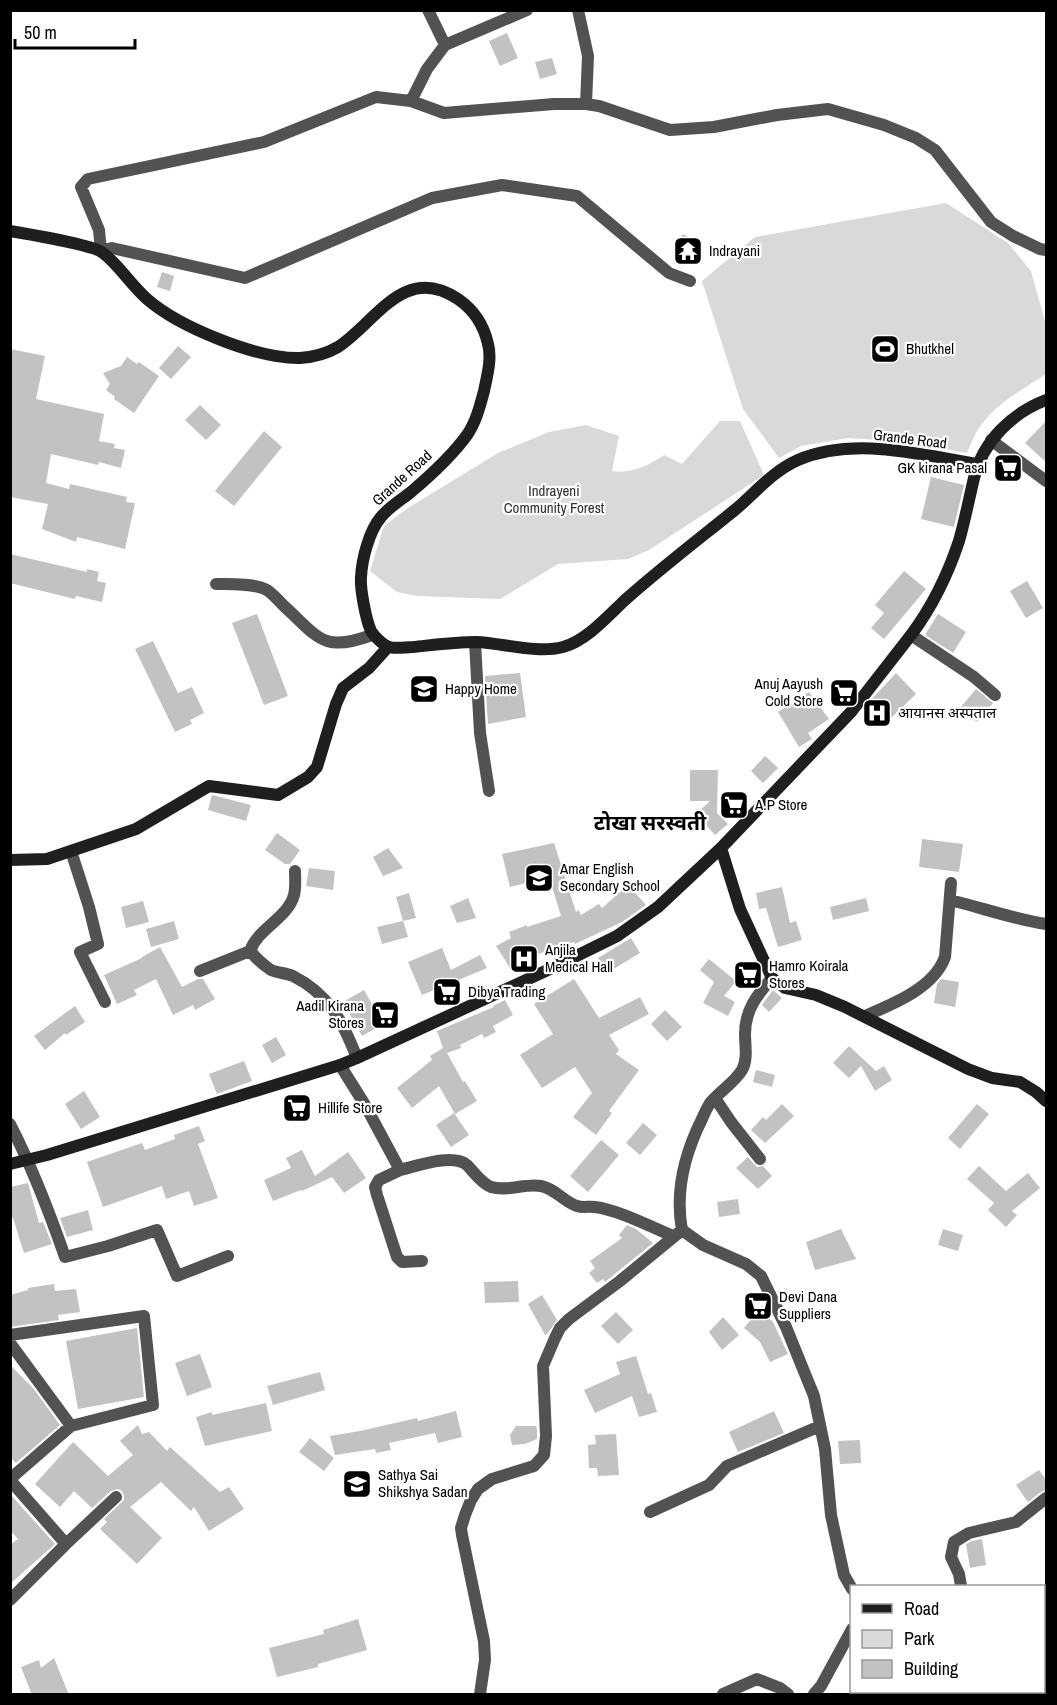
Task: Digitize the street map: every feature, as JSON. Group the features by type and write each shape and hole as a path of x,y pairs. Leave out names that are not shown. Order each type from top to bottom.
{"street":[{"path":"428,10 445,45"},
{"path":"411,101 427,69 445,45 526,10"},
{"path":"578,10 588,56 586,104"},
{"path":"101,251 99,230 81,187 88,179 264,142 376,97 411,101 444,113 554,104 586,104 599,106 670,130 714,127 777,115 828,109 885,125 935,150 991,222 1013,236 1047,250"},
{"path":"10,231 64,240 101,251 112,248 245,278 432,198 502,185 577,196 669,273 690,281"},
{"name":"Grande Road","path":"101,251 144,297 164,312 231,343 265,353 295,358 316,357 337,347 377,310 396,296 415,289 431,288 444,291 466,305 476,317 484,330 490,350 489,370 480,405 468,433 445,461 381,516 371,533 361,577 363,601 372,634"},
{"path":"10,1164 340,1065 541,974 617,936 658,907 721,848 851,712 911,635 946,577 962,531 978,464 991,440 1016,415 1032,405 1047,400"},
{"path":"991,440 1047,481"},
{"name":"Grande Road","path":"388,647 475,642 559,649 578,642 771,476 796,461 821,453 854,448 883,449 978,464"},
{"path":"10,860 47,859 136,829 209,786 278,795 308,777 317,767 343,688 369,668 388,647 372,634 352,642 334,644 314,635 266,590 235,584 216,584"},
{"path":"911,635 974,677 995,695"},
{"path":"475,642 480,733 489,791"},
{"path":"721,848 740,909 772,978 785,988 816,995 865,1016 968,1069 992,1078 1020,1082 1047,1101"},
{"path":"71,851 98,944 80,952 105,1002"},
{"path":"200,971 250,951 254,940 289,906 295,894 295,871"},
{"path":"865,1016 909,995 938,972 945,957 951,884"},
{"path":"950,900 986,908 1018,919 1047,924"},
{"path":"250,951 272,970 290,975 314,988 330,1006 346,1030 357,1058"},
{"path":"480,1695 485,1660 484,1641 462,1535 471,1500 478,1489 492,1479 534,1466 544,1455 546,1436 543,1366 560,1328 678,1233 680,1185 692,1137 709,1105 743,1070 748,1011 756,996 772,978"},
{"path":"340,1065 365,1105 400,1170"},
{"path":"715,1098 760,1159"},
{"path":"10,1124 28,1160 65,1257 157,1230 177,1276 228,1257"},
{"path":"422,1261 402,1262 397,1257 375,1187 379,1180 400,1170 444,1160 457,1160 465,1163 478,1178 490,1186 502,1188 539,1185 551,1188 574,1206 595,1207 678,1233 746,1264 761,1276 786,1327 814,1396 825,1449 831,1515 844,1575 850,1586"},
{"path":"10,1335 144,1316 153,1405 71,1426 10,1479 66,1544"},
{"path":"10,1343 71,1426"},
{"path":"650,1512 709,1485 727,1466 820,1426"},
{"path":"10,1600 116,1497"},
{"path":"961,1585 959,1574 951,1557 954,1542 969,1533 1017,1522 1047,1498"},
{"path":"814,1695 850,1633"},
{"path":"723,1695 757,1679 780,1688 788,1695"}],"green space":[{"name":"Bhutkhel","path":"946,203 1008,243 1031,271 1046,325 1046,374 991,413 977,431 967,453 909,442 848,438 801,446 779,458 743,409 702,281 755,237"},
{"name":"Indrayeni Community Forest","path":"720,421 740,421 764,475 649,550 628,559 558,564 500,599 417,596 397,592 370,571 384,526 408,508 498,453 549,432 586,425 619,436 612,471 639,468 664,455 682,464"}],"building":[{"path":"507,33 518,58 500,66 489,41"},
{"path":"552,58 557,74 540,79 535,62"},
{"name":"Indrayani","path":"683,234 699,243 690,257 676,245"},
{"path":"162,272 174,276 170,291 157,287"},
{"path":"178,346 191,357 171,379 159,368"},
{"path":"10,349 45,356 36,399 104,414 99,441 115,444 114,448 125,450 121,468 51,454 46,483 69,489 70,484 127,497 126,502 135,503 125,549 77,537 76,542 42,529 48,504 10,497"},
{"path":"127,357 137,364 139,362 159,376 134,413 114,399 115,397 106,390 110,384 103,373 121,366"},
{"path":"200,405 221,425 206,440 185,420"},
{"path":"1047,420 1047,463 1025,443"},
{"path":"264,431 282,447 234,506 215,491"},
{"path":"931,477 964,485 954,527 921,519"},
{"path":"10,554 87,572 87,569 99,572 97,581 106,583 102,602 76,596 75,599 10,583"},
{"path":"904,571 926,589 884,639 871,628 884,613 875,605"},
{"path":"1027,581 1043,608 1026,618 1010,591"},
{"path":"257,614 288,696 264,705 232,623"},
{"path":"938,614 966,632 953,653 925,635"},
{"path":"153,641 178,693 192,687 204,713 190,720 192,724 175,732 135,649"},
{"path":"520,673 526,717 488,724 485,676"},
{"path":"896,673 916,694 888,721 869,702"},
{"path":"976,689 993,703 977,722 960,708"},
{"path":"809,692 829,719 808,733 812,739 799,747 778,712"},
{"path":"765,756 778,768 763,783 751,771"},
{"path":"690,770 718,770 717,813 728,824 715,835 696,814 710,801 690,801"},
{"path":"212,795 251,805 246,821 208,810"},
{"path":"277,833 300,850 290,864 285,864 265,850"},
{"path":"922,839 963,844 959,872 919,867"},
{"path":"554,843 576,912 579,910 581,915 599,904 602,908 628,885 646,905 622,922 575,944 574,942 538,954 539,956 510,968 496,946 511,938 509,932 561,916 549,877 510,887 502,854"},
{"path":"388,848 403,868 383,876 373,857"},
{"path":"309,868 335,871 333,890 306,886"},
{"path":"782,887 790,923 796,921 802,940 778,947 766,908 759,909 756,893"},
{"path":"409,893 416,918 403,921 396,897"},
{"path":"468,898 476,918 457,923 450,906"},
{"path":"866,898 869,911 833,920 830,907"},
{"path":"143,901 149,922 126,928 121,907"},
{"path":"174,921 179,939 151,947 146,929"},
{"path":"403,921 408,937 382,944 377,927"},
{"path":"631,938 640,953 607,973 598,958"},
{"path":"160,947 182,987 203,979 215,999 195,1010 193,1005 173,1015 156,979 134,990 137,995 117,1004 104,975"},
{"path":"442,948 451,970 480,955 487,968 422,995 408,962"},
{"path":"709,959 736,981 724,996 735,1002 728,1016 703,1003 714,982 700,970"},
{"path":"574,979 599,1018 640,997 649,1014 609,1035 619,1050 616,1054 639,1070 609,1111 612,1113 596,1135 573,1117 592,1093 575,1067 542,1088 520,1055 553,1034 534,1004"},
{"path":"941,979 959,982 955,1007 934,1003 937,984"},
{"path":"364,990 383,1024 362,1036 343,1002"},
{"path":"773,990 782,998 769,1012 762,1005"},
{"path":"505,1000 513,1015 493,1026 496,1032 484,1038 482,1034 460,1045 461,1048 447,1053 463,1082 465,1081 477,1101 455,1114 439,1086 412,1108 397,1088 432,1060 430,1056 443,1048 437,1031 494,1007"},
{"path":"75,1006 85,1022 66,1035 65,1033 45,1050 34,1036"},
{"path":"665,1010 682,1027 667,1041 651,1024"},
{"path":"276,1037 286,1055 272,1063 262,1045"},
{"path":"849,1046 876,1071 884,1066 892,1080 875,1091 861,1066 849,1078 833,1063"},
{"path":"244,1061 252,1081 217,1094 209,1074"},
{"path":"756,1070 775,1075 772,1087 753,1082"},
{"path":"84,1091 100,1117 81,1129 65,1104"},
{"path":"782,1104 794,1116 765,1143 751,1130 763,1117 766,1120"},
{"path":"977,1104 989,1114 960,1149 948,1138"},
{"path":"454,1113 469,1135 451,1147 436,1125"},
{"path":"643,1123 657,1135 640,1155 626,1143"},
{"path":"199,1126 205,1141 198,1144 218,1198 194,1206 189,1191 166,1199 162,1186 103,1207 87,1162 142,1143 145,1150 175,1139 174,1135"},
{"path":"601,1140 619,1155 588,1192 570,1176"},
{"path":"302,1150 315,1176 348,1152 366,1178 344,1193 332,1177 273,1201 264,1180 291,1168 286,1158"},
{"path":"748,1157 757,1167 763,1166 772,1176 758,1189 736,1168"},
{"path":"979,1166 1006,1191 1028,1173 1040,1188 1012,1211 1017,1215 1006,1227 988,1210 994,1203 967,1179"},
{"path":"28,1183 39,1223 43,1222 52,1244 24,1253 13,1218 10,1218 10,1187"},
{"path":"738,1199 740,1214 719,1217 717,1202"},
{"path":"88,1210 93,1230 67,1237 60,1218"},
{"path":"627,1225 636,1229 653,1243 605,1282 603,1279 597,1283 589,1273 595,1268 590,1261 622,1238 619,1235"},
{"path":"841,1229 856,1259 815,1270 806,1242"},
{"path":"943,1229 963,1235 958,1251 938,1245"},
{"path":"518,1281 519,1302 485,1303 484,1282"},
{"path":"54,1284 55,1291 76,1289 80,1312 58,1315 59,1320 10,1327 10,1295 28,1290 28,1288"},
{"path":"542,1295 557,1320 545,1335 528,1304"},
{"path":"759,1310 773,1322 788,1354 770,1362 760,1342 744,1328"},
{"path":"616,1312 633,1330 618,1344 601,1326"},
{"path":"723,1317 739,1335 722,1350 709,1332"},
{"path":"137,1328 144,1397 78,1409 66,1341"},
{"path":"200,1354 212,1387 187,1396 175,1363"},
{"path":"636,1356 648,1394 651,1393 657,1412 639,1417 632,1396 595,1413 584,1390 620,1374 616,1362"},
{"path":"10,1365 33,1388 60,1425 16,1463 10,1457"},
{"path":"320,1372 325,1390 273,1405 267,1386"},
{"path":"266,1403 272,1431 205,1446 196,1417"},
{"path":"456,1411 462,1437 438,1443 435,1433 389,1443 391,1450 376,1453 375,1449 335,1455 330,1436 417,1418 418,1421"},
{"path":"774,1411 784,1433 738,1452 729,1432"},
{"path":"138,1425 142,1434 149,1432 167,1451 170,1447 220,1492 229,1487 244,1509 209,1531 194,1507 191,1511 161,1482 130,1507 162,1538 137,1564 100,1529 107,1522 104,1519 124,1500 122,1491 118,1489 111,1491 92,1508 74,1491 60,1507 35,1484 73,1442 108,1476 133,1455 120,1441"},
{"path":"516,1426 536,1426 537,1439 525,1444 512,1445 510,1435"},
{"path":"616,1434 619,1475 598,1476 597,1468 589,1468 588,1445 596,1444 595,1435"},
{"path":"310,1438 334,1458 324,1471 299,1452"},
{"path":"860,1440 861,1463 840,1464 838,1441"},
{"path":"1039,1470 1047,1481 1047,1490 1028,1502 1016,1485"},
{"path":"10,1494 55,1544 10,1584 10,1545 18,1539 10,1530"},
{"path":"982,1539 986,1565 970,1568 966,1544"},
{"path":"358,1619 367,1650 318,1664 318,1667 277,1677 269,1648 324,1634 323,1630"},
{"path":"54,1658 69,1695 32,1695 21,1667 39,1660 41,1668"}],"place":[{"name":"Indrayani","path":"688,251"},
{"name":"Bhutkhel","path":"885,349"},
{"name":"GK kirana Pasal","path":"1008,468"},
{"name":"Happy Home","path":"424,689"},
{"name":"Anuj Aayush Cold Store","path":"844,693"},
{"name":"आयानस अस्पताल","path":"877,713"},
{"name":"A.P Store","path":"734,805"},
{"name":"Amar English Secondary School","path":"539,878"},
{"name":"Anjila Medical Hall","path":"524,959"},
{"name":"Hamro Koirala Stores","path":"748,975"},
{"name":"Dibya Trading","path":"447,992"},
{"name":"Aadil Kirana Stores","path":"385,1015"},
{"name":"Hillife Store","path":"297,1108"},
{"name":"Devi Dana Suppliers","path":"758,1306"},
{"name":"Sathya Sai Shikshya Sadan","path":"357,1484"}],"district":[{"name":"टोखा सरस्वती","path":"650,823"}]}
